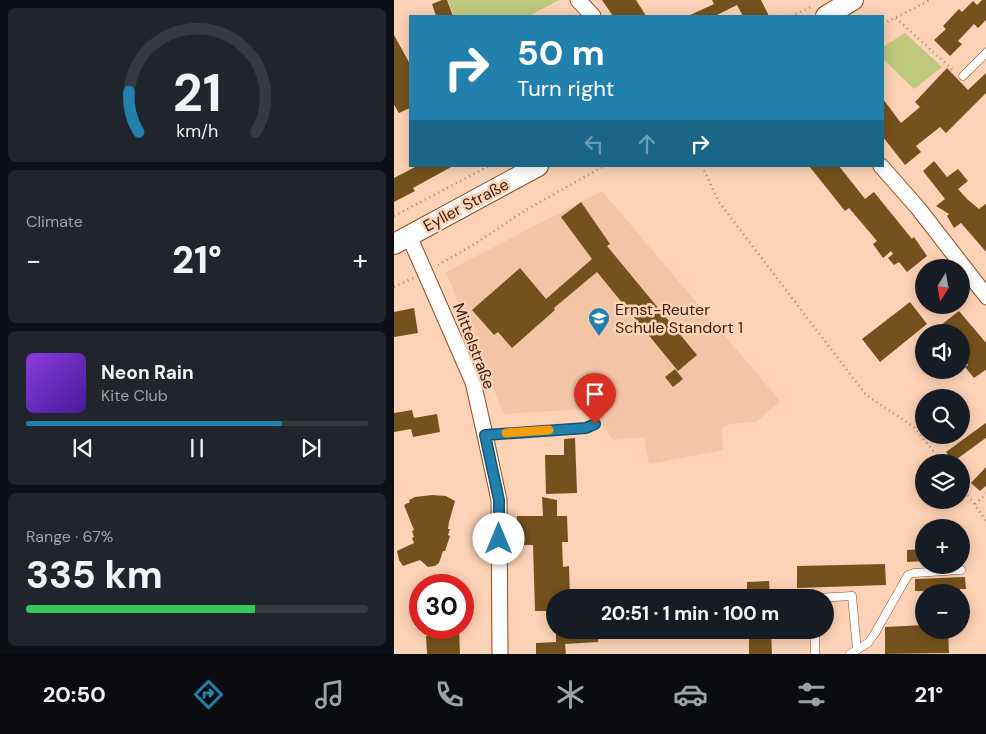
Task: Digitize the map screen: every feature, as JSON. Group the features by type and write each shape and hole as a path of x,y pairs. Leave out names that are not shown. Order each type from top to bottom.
{"main road":[{"path":"820,11 853,0"},
{"name":"Eyller Straße","path":"401,240 536,167"}],"street":[{"path":"578,0 592,15"},
{"path":"882,167 918,208 986,297"},
{"name":"Mittelstraße","path":"401,240 425,272 473,382 499,500 500,654"}],"lane":[{"path":"963,76 986,52"},
{"path":"485,435 586,428 595,424"},
{"path":"854,652 868,643 876,633 908,575 915,573"},
{"path":"834,597 852,596 854,652"},
{"path":"815,639 815,654"}],"path":[{"path":"884,24 930,0"},
{"path":"797,15 820,11"},
{"path":"896,18 952,71 963,76"},
{"path":"394,216 487,167"},
{"path":"394,287 473,245 524,211 602,167"},
{"path":"702,167 719,202 866,395 914,427 936,454"},
{"path":"975,504 986,493"},
{"path":"970,497 986,522"}],"shaded area":[{"name":"Ernst-Reuter Schule Standort 1","path":"602,191 780,401 756,422 729,424 722,428 723,450 649,464 644,437 613,440 588,409 504,415 446,272"}],"green space":[{"path":"448,0 559,0 531,15 454,15"},
{"path":"905,33 942,67 914,89 884,60 884,46"}],"building":[{"path":"447,0 453,15 436,15 432,4"},
{"path":"602,0 636,0 645,15 612,15"},
{"path":"712,0 761,0 768,15 742,15 737,5 717,15 690,15 714,4"},
{"path":"982,0 987,0 987,19 978,28 974,24 958,41 962,44 950,56 934,40 946,29 943,26 959,9 962,12 973,1 977,5"},
{"path":"394,35 409,62 409,108 399,113 394,105"},
{"path":"947,68 968,90 987,72 987,92 946,133 940,127 916,146 921,152 905,165 884,138 884,100 901,123 920,107 915,102"},
{"path":"934,161 947,177 958,169 968,181 958,189 979,209 987,203 987,253 961,223 954,228 947,216 949,214 936,206 945,199 923,171"},
{"path":"415,167 451,167 413,188 415,191 394,202 394,178"},
{"path":"810,167 840,167 865,199 874,192 912,239 914,237 927,256 923,259 915,259 915,266 907,272 899,262 894,265 888,258 893,254 891,251 883,258 873,244 877,241 849,208 845,211"},
{"path":"581,202 610,244 607,246 697,355 678,371 597,272 554,308 555,310 512,348 498,332 494,335 472,310 520,268 546,299 592,259 561,217"},
{"path":"910,302 915,308 915,314 919,314 927,324 915,324 915,334 880,362 862,339"},
{"path":"414,308 418,333 394,337 394,312"},
{"path":"955,314 962,314 987,344 987,369 974,378 970,373 970,324 942,324"},
{"path":"675,369 683,379 673,387 665,377"},
{"path":"412,410 414,418 437,414 440,432 413,437 411,429 394,432 394,413"},
{"path":"987,422 987,437 964,454 947,454 946,452 957,444 970,444 970,434"},
{"path":"575,438 577,493 546,494 545,455 564,455 564,439"},
{"path":"987,466 987,485 980,491 971,483"},
{"path":"446,496 455,501 448,529 450,529 448,535 450,536 445,551 443,551 439,563 435,566 428,567 420,560 403,566 397,551 414,543 412,531 414,530 404,505 415,497"},
{"path":"542,497 557,500 557,516 567,516 568,542 562,542 563,567 569,566 570,589 546,589 546,611 535,611 533,545 518,545 517,516 543,516"},
{"path":"907,550 915,550 915,562 907,562"},
{"path":"885,564 886,585 797,588 797,566"},
{"path":"965,577 966,584 915,584 915,579"},
{"path":"769,581 769,589 747,589 747,582"},
{"path":"915,625 915,639 948,639 949,653 885,654 885,627"},
{"path":"426,639 459,639 460,654 427,654"},
{"path":"556,639 598,639 598,642 565,644 566,654 536,654 536,643 556,642"},
{"path":"749,639 771,639 772,654 749,654"}],"slow traffic":[{"path":"506,433 549,430"}],"place":[{"name":"Ernst-Reuter Schule Standort 1","path":"599,337"}],"route":[{"path":"499,539 499,500 485,435 586,428 595,424"}]}
